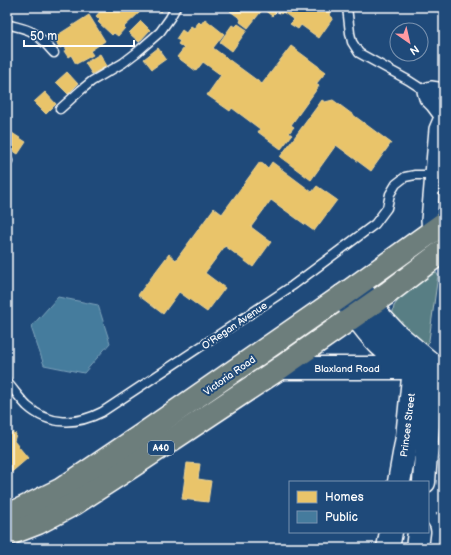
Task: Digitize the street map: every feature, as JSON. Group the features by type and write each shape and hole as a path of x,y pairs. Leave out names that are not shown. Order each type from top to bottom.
{"highway":[{"name":"Victoria Road","path":"7,514 19,510 60,490 350,291 437,228"},
{"name":"A40","path":"7,535 38,523 74,504 131,467 280,368 423,267 444,250"}],"street":[{"path":"437,228 429,220 438,174 437,129 444,117 427,98 425,91 431,89 444,91"},
{"name":"Blaxland Road","path":"350,291 363,310 365,329 380,346 393,356 414,368"},
{"name":"Blaxland Road","path":"363,310 381,318 396,334 440,369"},
{"name":"Blaxland Road","path":"280,368 440,369"},
{"name":"Princes Street","path":"399,481 407,438 414,368"},
{"name":"Princes Street","path":"424,481 429,412 440,369"},
{"path":"388,548 391,533"},
{"path":"417,548 419,533"}],"lane":[{"path":"60,110 87,85 123,63 160,32 176,7"},
{"path":"348,7 352,42 359,53 425,91"},
{"path":"7,24 33,33 54,53"},
{"name":"O'Regan Avenue","path":"7,382 27,405 43,417 68,422 83,420 93,416 292,286 375,224 386,208 390,194 396,184 404,177 438,174"}],"path":[{"path":"436,513 444,515"}],"green space":[{"path":"435,271 438,275 427,346 392,316 394,306 402,295"},
{"path":"444,497 444,548 438,548"}],"building: Homes":[{"path":"104,7 137,7 141,11 124,27 125,28 118,36 114,33 112,35 98,22 100,20 96,16"},
{"path":"154,7 165,7 161,12"},
{"path":"233,7 325,7 331,12 329,15 333,18 319,38 301,25 298,29 290,24 294,20 283,12 281,14 277,11 272,16 263,9 248,28 240,22 241,19 230,11"},
{"path":"89,15 105,41 90,51 93,55 76,64 71,55 68,57 64,51 67,50 64,46 60,48 53,38"},
{"path":"205,19 224,34 213,48 262,84 291,46 326,72 316,84 319,86 291,125 294,127 289,133 292,135 281,149 258,132 260,129 232,108 230,111 207,95 221,75 203,62 196,71 177,57 184,48 178,44 180,41 176,39 182,30 186,33 191,26 194,28 199,22 201,24"},
{"path":"141,21 150,30 139,42 129,33"},
{"path":"238,24 247,30 232,51 220,42 232,25 235,27"},
{"path":"158,48 166,59 152,69 144,59"},
{"path":"100,54 107,66 92,74 85,63"},
{"path":"67,72 78,84 68,94 56,82"},
{"path":"45,92 56,104 46,114 34,102"},
{"path":"322,100 325,102 333,100 391,143 371,171 336,145 311,180 280,157"},
{"path":"12,133 26,142 18,154 7,147 7,141"},
{"path":"260,162 268,168 272,162 312,192 317,186 337,200 314,231 271,200 251,227 271,242 253,267 225,246 205,273 225,288 207,312 179,292 163,314 138,295 169,254 176,260 214,208 222,214"},
{"path":"7,431 16,434 14,441 28,458 7,476"},
{"path":"187,463 200,464 198,479 211,481 208,502 182,499"}],"building: Public":[{"path":"58,297 98,305 110,343 84,373 44,365 31,327"}]}
